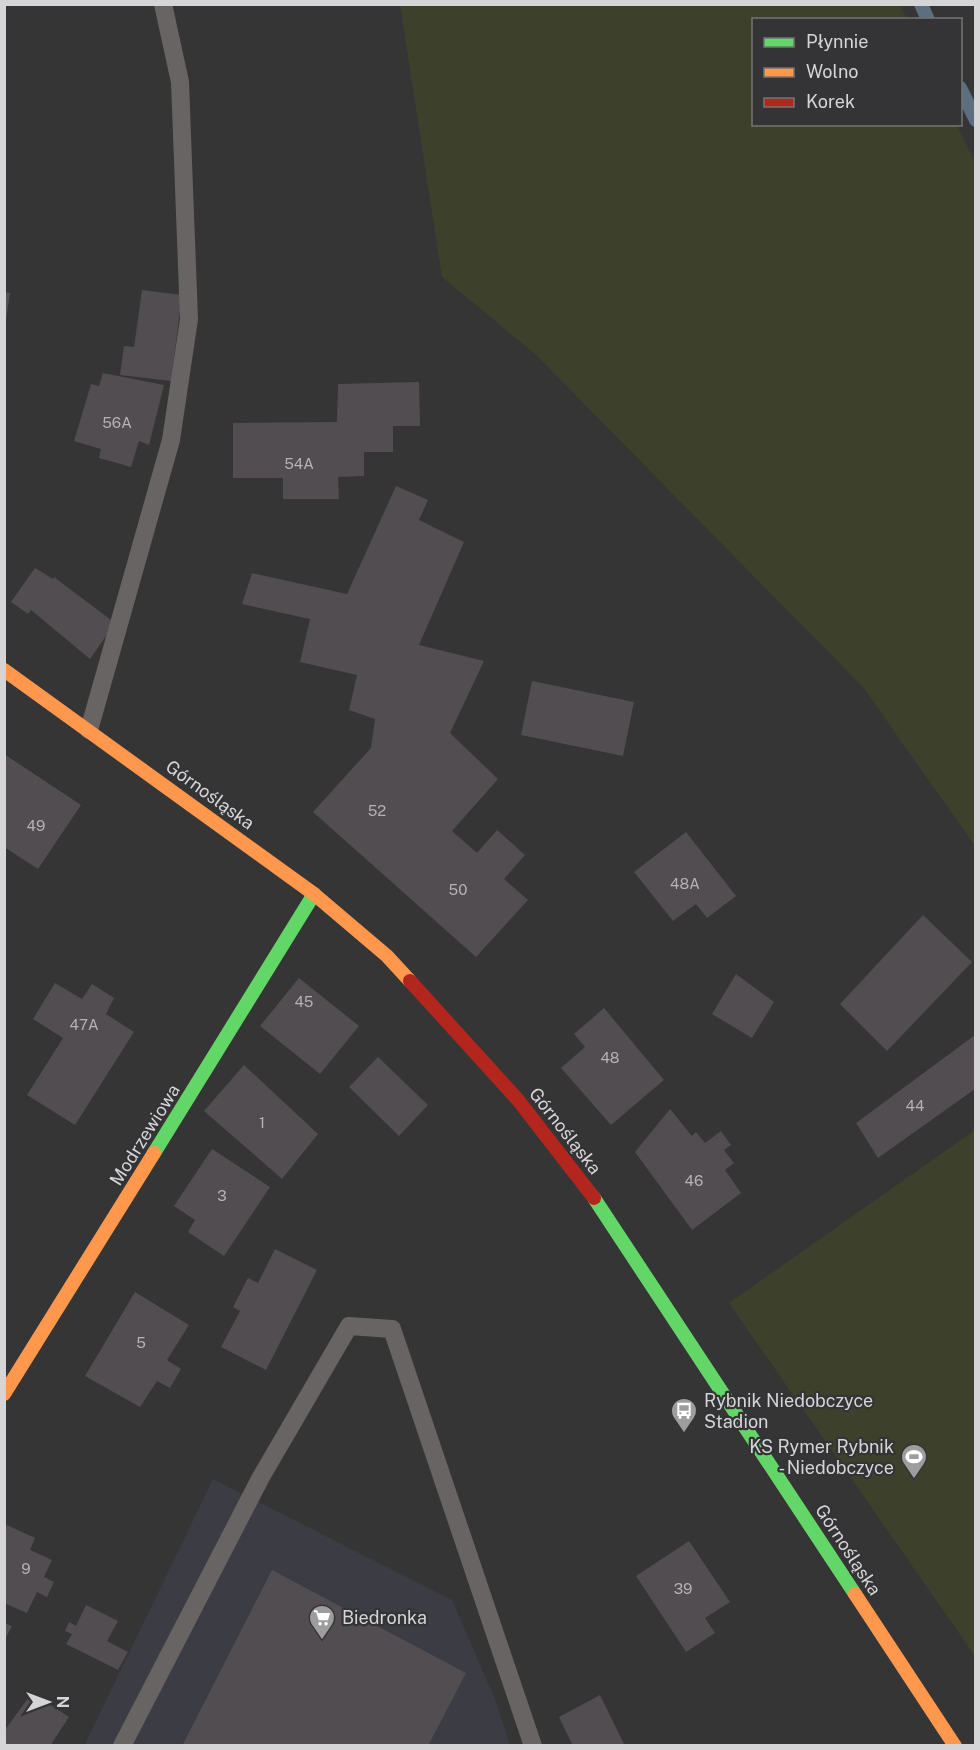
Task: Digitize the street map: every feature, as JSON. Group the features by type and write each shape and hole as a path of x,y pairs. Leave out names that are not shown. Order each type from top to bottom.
{"street":[{"name":"Górnośląska","path":"4,670 314,894 387,956 463,1037 566,1160 711,1374 955,1746"},
{"name":"Modrzewiowa","path":"4,1394 314,894"}],"lane":[{"path":"89,730 171,440 189,319 180,82 164,4"},
{"path":"122,1746 261,1477 350,1326 392,1329 533,1746"}],"shaded area":[{"path":"213,1479 452,1600 495,1699 510,1745 84,1746"}],"green space":[{"path":"400,5 900,5 906,18 752,18 752,126 957,126 975,163 975,846 863,687 535,354 442,277"},
{"name":"KS Rymer Rybnik - Niedobczyce","path":"975,1130 975,1656 729,1303"}],"building":[{"path":"142,290 182,295 171,381 120,375 124,346 134,347"},
{"path":"4,292 10,293 6,320 4,320"},
{"path":"103,373 164,385 149,445 139,441 131,467 99,458 101,449 74,441 91,384 99,386"},
{"path":"419,382 420,426 393,426 393,452 364,452 364,476 338,477 339,499 283,499 283,478 233,478 233,423 337,422 338,384"},
{"path":"396,486 428,500 419,520 464,542 419,645 484,661 450,733 498,779 452,831 477,853 497,830 525,855 504,879 528,900 476,957 313,812 371,748 375,719 349,710 357,675 300,662 310,619 242,604 252,573 347,594"},
{"path":"35,568 53,579 54,577 115,623 90,659 31,610 28,614 11,602"},
{"path":"532,681 634,702 623,756 521,735"},
{"path":"4,754 81,805 38,869 4,847"},
{"path":"686,832 736,896 707,918 696,904 673,921 634,872"},
{"path":"923,915 972,962 887,1051 840,1004"},
{"path":"736,974 774,1002 752,1038 712,1014"},
{"path":"299,978 359,1026 320,1074 260,1026"},
{"path":"55,983 82,999 92,984 114,998 106,1014 134,1032 75,1125 27,1095 63,1038 33,1019"},
{"path":"604,1008 664,1080 611,1125 561,1068 585,1047 574,1034"},
{"path":"975,1035 975,1089 878,1158 856,1123"},
{"path":"378,1057 428,1105 399,1136 349,1087"},
{"path":"244,1065 318,1134 282,1179 204,1111"},
{"path":"670,1109 692,1136 696,1132 705,1143 721,1131 731,1145 724,1150 734,1163 725,1170 741,1193 692,1230 635,1152"},
{"path":"212,1149 270,1187 224,1256 188,1232 195,1220 174,1206"},
{"path":"275,1249 317,1270 266,1370 221,1347 240,1311 233,1307 248,1278 258,1283"},
{"path":"135,1292 189,1325 167,1360 181,1369 170,1388 157,1381 140,1407 85,1376"},
{"path":"7,1525 35,1538 30,1550 52,1560 44,1577 54,1582 47,1597 37,1592 27,1613 4,1603 4,1531"},
{"path":"689,1541 730,1602 705,1618 715,1633 686,1652 636,1576"},
{"name":"Biedronka","path":"272,1570 466,1673 428,1746 182,1746"},
{"path":"86,1605 118,1621 107,1641 128,1652 118,1670 66,1644 72,1634 65,1631 69,1622 76,1626"},
{"path":"4,1623 12,1626 4,1641"},
{"path":"32,1693 69,1717 50,1746 4,1746 4,1731"},
{"path":"600,1695 625,1746 573,1746 559,1717"}],"waterway":[{"path":"921,4 927,18"},
{"path":"962,92 976,120"}],"traffic: fast":[{"path":"154,1153 314,894"},
{"path":"594,1198 855,1594"}],"traffic: slow":[{"path":"4,670 314,894 387,956 410,981"},
{"path":"4,1394 154,1153"},
{"path":"855,1594 955,1746"}],"traffic: jam":[{"path":"410,981 518,1100 594,1198"}],"place":[{"name":"Rybnik Niedobczyce Stadion","path":"684,1434"},
{"name":"KS Rymer Rybnik - Niedobczyce","path":"914,1480"},
{"name":"Biedronka","path":"322,1641"}]}
